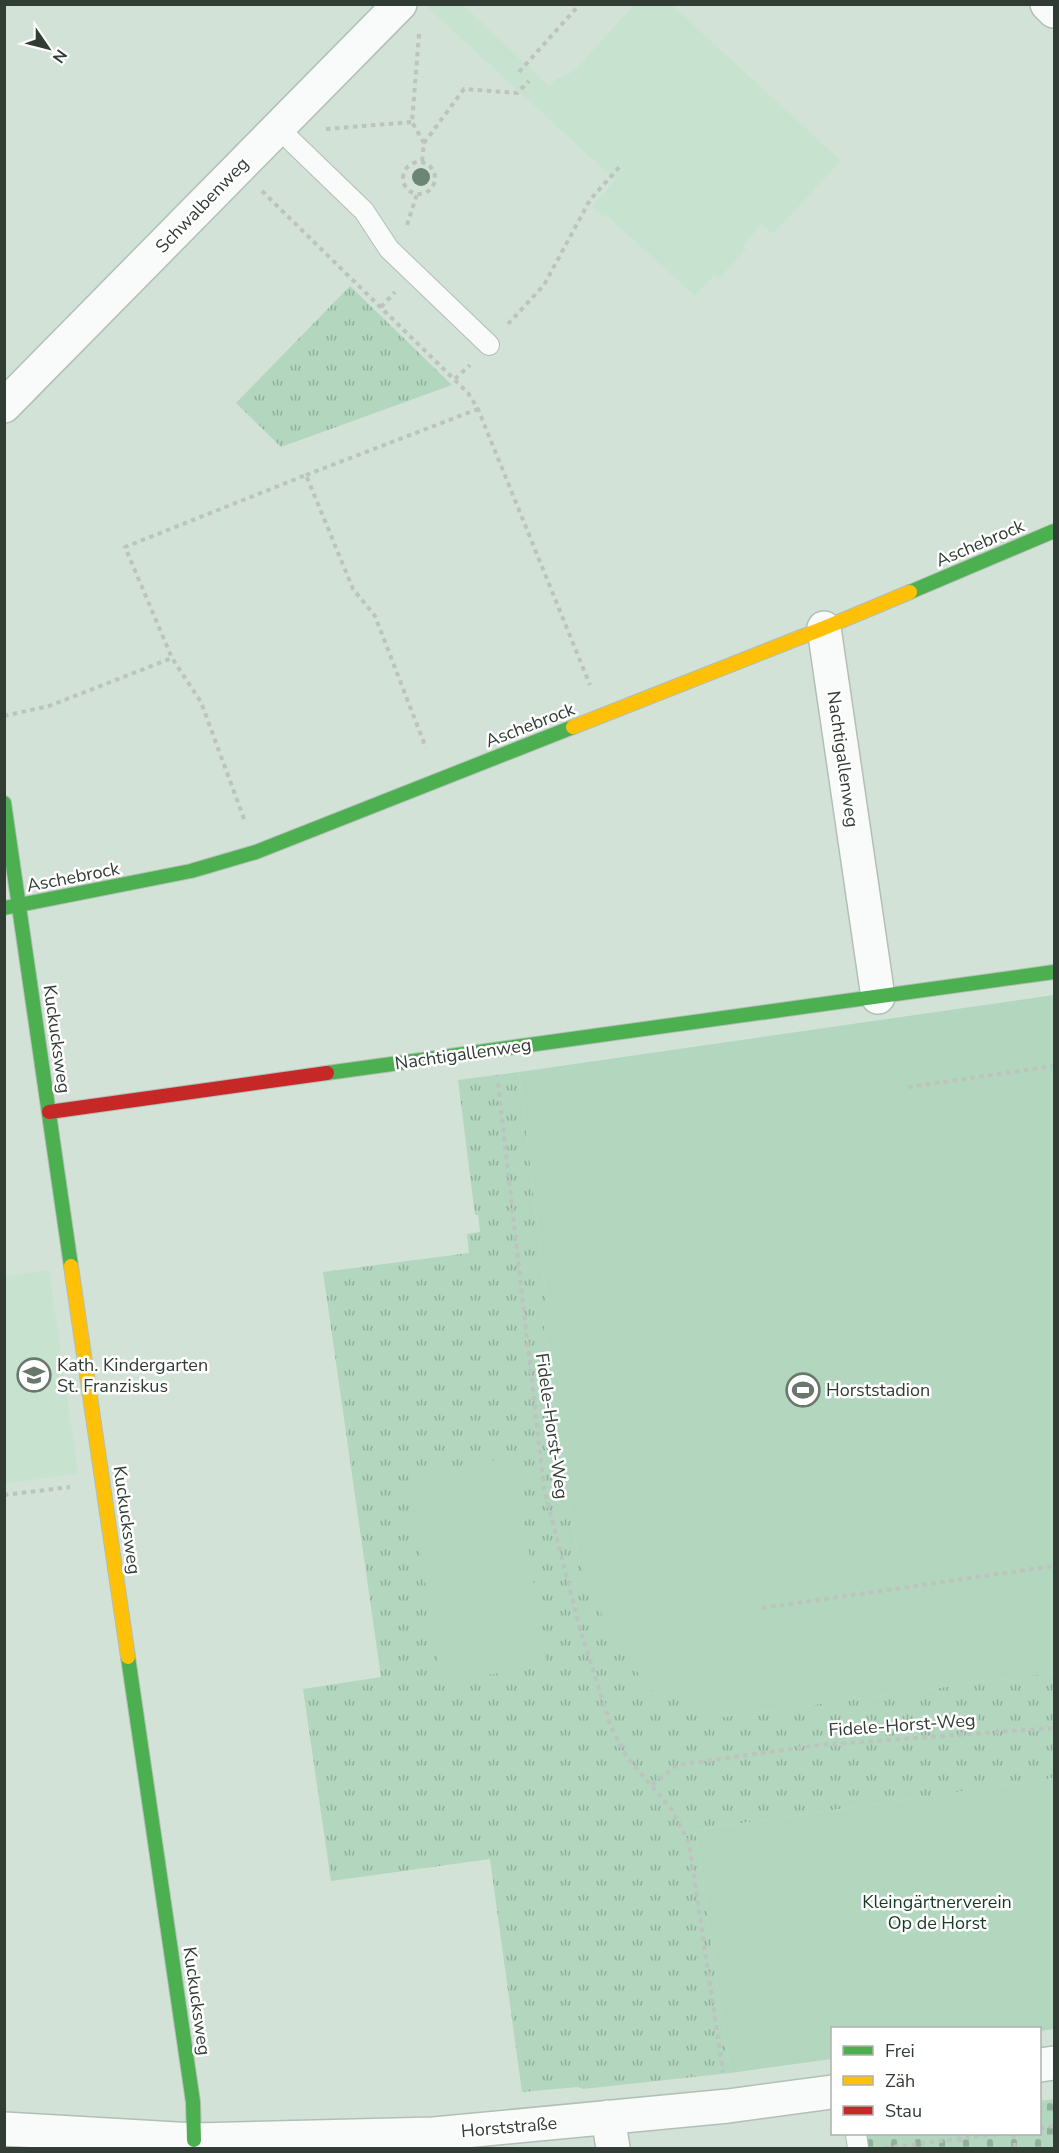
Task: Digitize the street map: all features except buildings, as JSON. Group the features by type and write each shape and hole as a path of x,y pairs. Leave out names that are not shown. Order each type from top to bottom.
{"street":[{"name":"Schwalbenweg","path":"4,406 400,4"},
{"path":"1047,4 1054,11"},
{"name":"Aschebrock","path":"4,908 191,871 256,852 824,628 1054,531"},
{"name":"Nachtigallenweg","path":"824,628 878,997"},
{"path":"4,803 19,906"},
{"name":"Kuckucksweg","path":"19,906 193,2102 194,2140"},
{"name":"Nachtigallenweg","path":"49,1112 1054,972"},
{"name":"Horststraße","path":"4,2129 194,2140 434,2134 611,2133 728,2106 831,2092"}],"lane":[{"path":"283,123 364,211 389,249 489,345"}],"path":[{"path":"519,72 580,4"},
{"path":"419,30 412,122 424,143"},
{"path":"422,162 424,143 464,89 517,93 529,81"},
{"path":"283,123 302,131 412,122"},
{"path":"414,162 422,162 431,167 435,176 434,185 427,192 417,194 409,190 404,183 403,175 406,167 414,162"},
{"path":"455,379 544,285 590,200 621,165"},
{"path":"238,168 468,393 478,409 603,716"},
{"path":"256,852 201,702 172,658 125,547 478,409"},
{"path":"306,475 353,589 375,616 438,780"},
{"path":"4,716 49,706 172,658"},
{"name":"Fidele-Horst-Weg","path":"494,1050 544,1488 579,1625 611,1727 627,1757 672,1810 689,1843 728,2106"},
{"path":"908,1087 1054,1065"},
{"path":"4,1495 103,1482"},
{"path":"762,1608 1054,1566"},
{"name":"Fidele-Horst-Weg","path":"652,1785 677,1765 819,1745 1054,1728"},
{"path":"884,2148 983,2135"},
{"path":"960,2138 962,2148"}],"shaded area":[{"path":"425,5 463,5 549,86 556,79 573,72 634,5 672,5 841,161 773,234 762,224 743,245 746,249 719,279 714,275 695,296 606,215 604,217 592,206 615,180"},
{"name":"Kath. Kindergarten St. Franziskus","path":"49,1270 78,1473 5,1484 5,1276"}],"green space":[{"path":"350,286 452,385 281,447 236,403"},
{"name":"Horststadion","path":"1054,995 1054,1672 723,1717 649,1689 607,1627 580,1563 562,1471 542,1309 547,1305 519,1072"},
{"path":"519,1072 547,1305 542,1309 562,1471 580,1563 723,1717 1054,1672 1054,1778 695,1830 730,2073 583,2089 578,2087 522,2092 490,1859 331,1881 303,1689 381,1677 323,1272 469,1253 467,1234 480,1232 478,1215 475,1215 458,1080"},
{"path":"515,1457 546,1666 441,1682 408,1474"},
{"name":"Kleingärtnerverein Op de Horst","path":"1054,1778 1054,2029 1041,2031 1041,2027 831,2027 831,2059 730,2073 695,1830"},
{"path":"1054,2099 1054,2148 868,2148 866,2135 1041,2135 1041,2101"}],"traffic: fast":[{"path":"910,592 1054,531"},
{"path":"4,908 191,871 256,852 573,727"},
{"path":"4,803 71,1266"},
{"path":"327,1073 1054,972"},
{"path":"128,1657 193,2102 194,2140"}],"traffic: slow":[{"path":"573,727 910,592"},
{"path":"71,1266 128,1657"}],"traffic: jam":[{"path":"49,1112 327,1073"}],"place":[{"name":"Kath. Kindergarten St. Franziskus","path":"34,1375"},
{"name":"Horststadion","path":"803,1390"}]}
